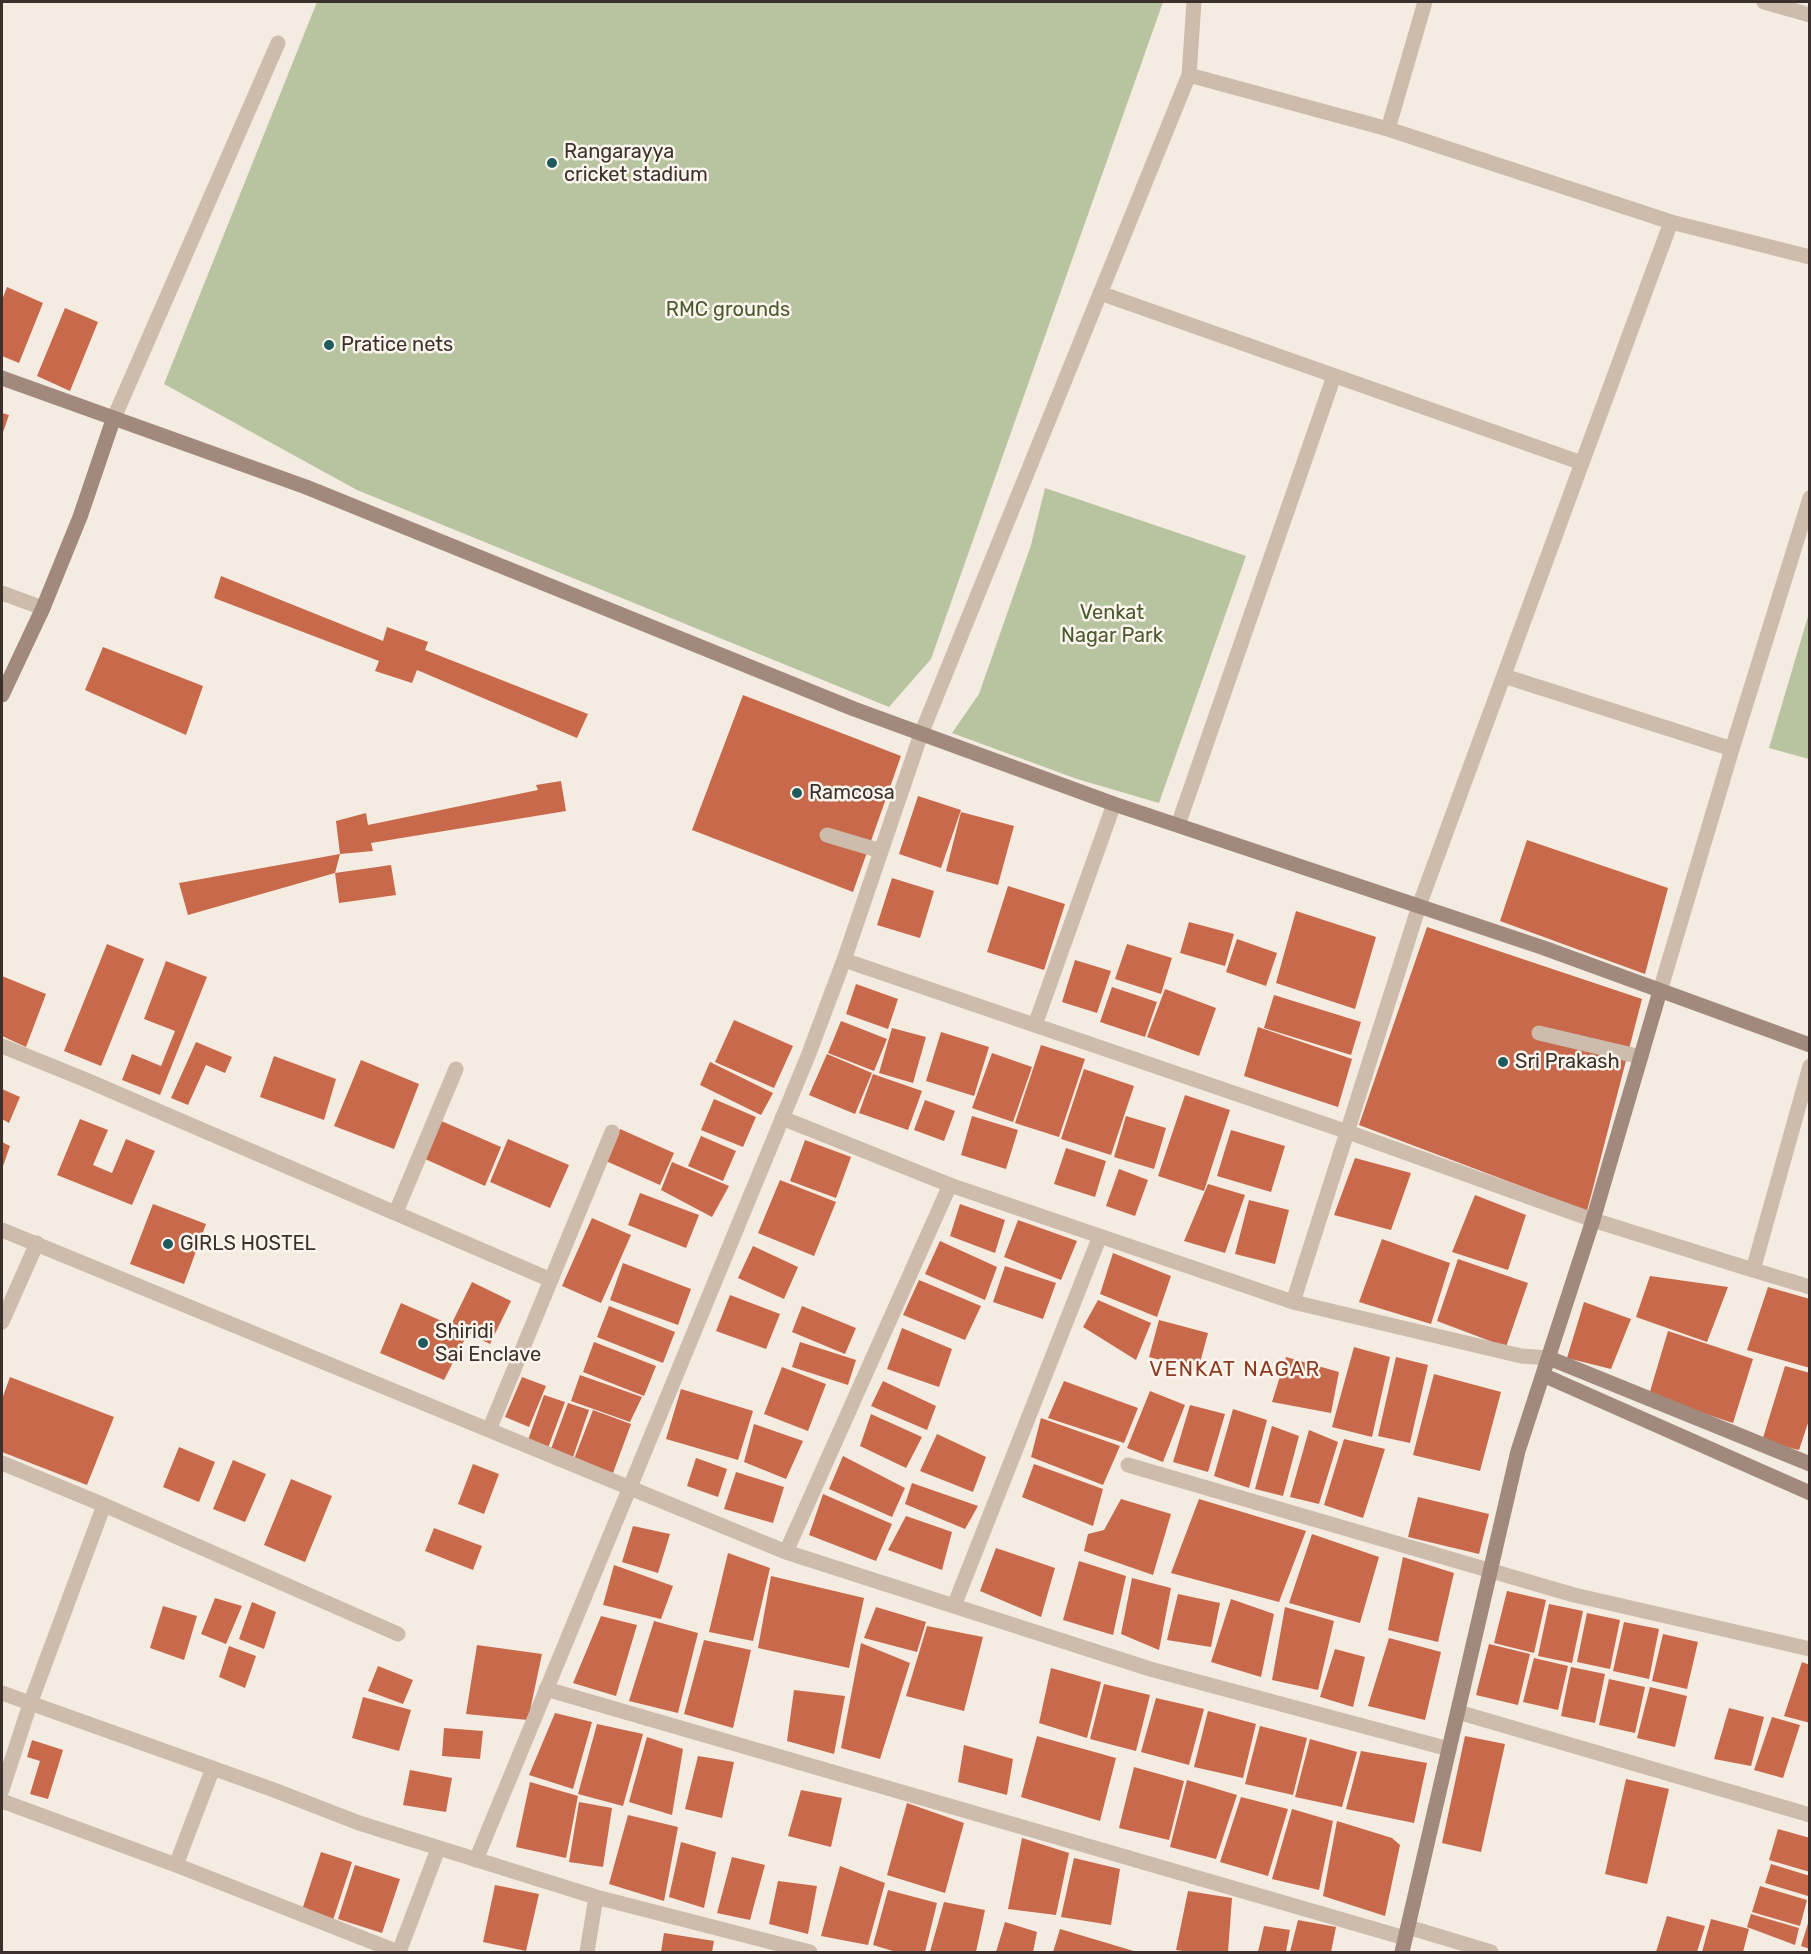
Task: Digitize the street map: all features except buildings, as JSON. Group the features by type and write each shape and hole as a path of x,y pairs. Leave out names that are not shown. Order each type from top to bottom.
{"street":[{"path":"476,1860 782,1118 844,960 921,734 1189,75 1194,2"},
{"path":"1388,129 1425,2"},
{"path":"1764,2 1809,15"},
{"path":"2,695 43,608 80,517 113,420 278,43"},
{"path":"1189,75 1388,129 1671,222 1809,256"},
{"path":"1293,1302 1419,906 1671,222"},
{"path":"1100,293 1582,463"},
{"path":"1178,825 1334,376"},
{"path":"2,378 306,488 921,734 1114,804 1544,948 1809,1045"},
{"path":"1405,1939 1518,1451 1593,1220 1732,749 1809,498"},
{"path":"2,593 43,608"},
{"path":"1504,676 1732,749"},
{"path":"1035,1025 1114,804"},
{"path":"827,835 881,851"},
{"path":"844,960 1348,1132 1593,1220 1809,1287"},
{"path":"1539,1034 1641,1057"},
{"path":"2,1046 551,1280"},
{"path":"1753,1270 1809,1066"},
{"path":"396,1212 456,1069"},
{"path":"782,1118 950,1185 1293,1302 1521,1356 1549,1358 1809,1464"},
{"path":"489,1430 612,1132"},
{"path":"786,1552 950,1185"},
{"path":"2,1230 786,1552 1150,1669 1449,1749"},
{"path":"954,1606 1101,1236"},
{"path":"2,1322 38,1243"},
{"path":"1521,1356 1544,1375 1809,1492"},
{"path":"2,1463 104,1505 398,1634"},
{"path":"1128,1465 1574,1595 1809,1649"},
{"path":"2,1790 30,1704 104,1505"},
{"path":"546,1689 1405,1939 1491,1953"},
{"path":"2,1693 274,1790 359,1823 438,1849 596,1896 810,1953"},
{"path":"1458,1712 1809,1815"},
{"path":"176,1865 213,1768"},
{"path":"2,1801 176,1865 398,1953 438,1849"},
{"path":"587,1953 596,1896"}],"green space":[{"name":"RMC grounds","path":"317,2 1163,2 931,659 889,707 357,490 164,384"},
{"name":"Venkat Nagar Park","path":"1045,488 1246,556 1159,803 1077,779 952,733 979,694 1031,545"},
{"path":"1809,613 1809,759 1769,748"}],"place":[{"name":"Rangarayya cricket stadium","path":"552,163"},
{"name":"Pratice nets","path":"329,345"},
{"name":"Ramcosa","path":"797,793"},
{"name":"Sri Prakash","path":"1503,1062"},
{"name":"GIRLS HOSTEL","path":"168,1244"},
{"name":"Shiridi Sai Enclave","path":"423,1343"}],"district":[{"name":"VENKAT NAGAR","path":"1235,1370"}]}
